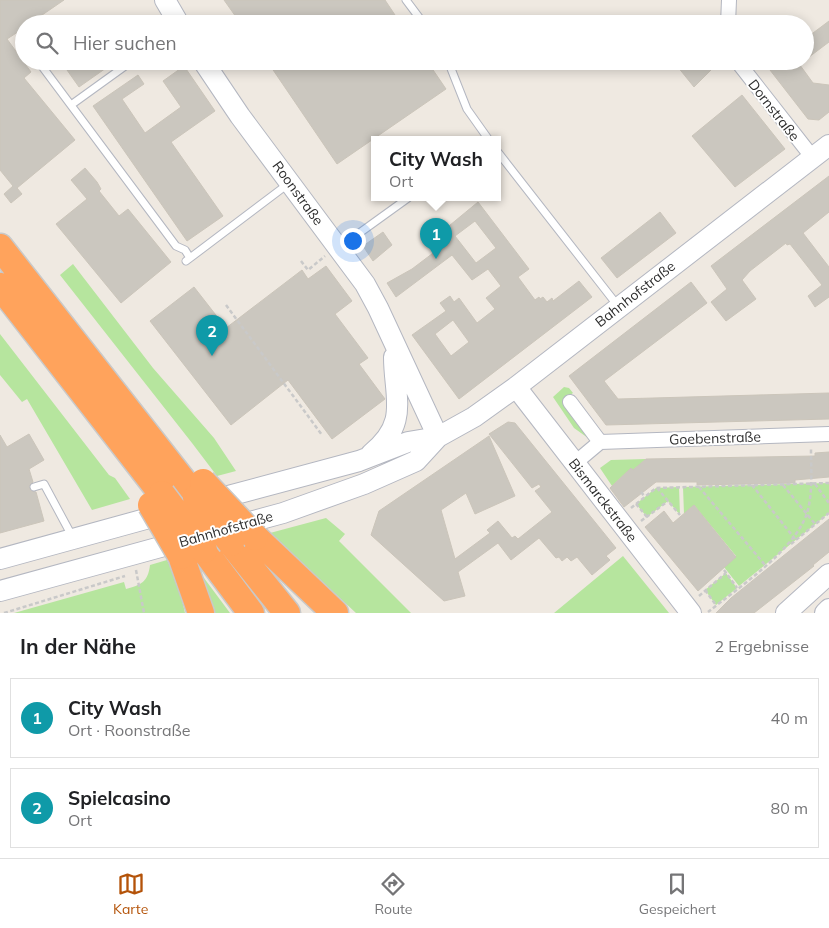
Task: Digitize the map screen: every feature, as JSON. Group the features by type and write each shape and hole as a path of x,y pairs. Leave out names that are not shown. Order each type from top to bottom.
{"highway":[{"path":"0,247 82,349 243,540 286,613"},
{"path":"0,286 49,346 193,553 251,613"},
{"path":"243,540 335,613"},
{"path":"193,553 201,613"}],"street":[{"path":"165,0 174,15"},
{"path":"728,15 729,0"},
{"name":"Roonstraße","path":"209,70 240,116 290,182 332,252 365,284 394,341 438,438"},
{"name":"Dornstraße","path":"744,70 813,158"},
{"name":"Bahnhofstraße","path":"0,591 283,513 364,484 416,461 438,438 482,412 829,145"},
{"path":"359,461 386,440 395,419 398,394 394,361 394,341"},
{"name":"Bismarckstraße","path":"516,386 691,613"},
{"path":"570,402 600,442 575,463"},
{"name":"Goebenstraße","path":"600,442 829,434"},
{"name":"Bahnhofstraße","path":"0,559 359,461 408,442 438,438"},
{"path":"322,471 318,488 322,498"},
{"path":"66,573 73,557 73,539"},
{"path":"786,613 829,574"},
{"path":"825,613 829,609"}],"lane":[{"path":"406,0 417,15"},
{"path":"45,70 176,246 185,250 188,260 290,182"},
{"path":"71,105 120,70"},
{"path":"452,70 467,109 486,136"},
{"path":"501,156 618,307"},
{"path":"332,252 404,201"},
{"path":"34,487 44,484 73,539"}],"path":[{"path":"301,261 308,270 332,252"},
{"path":"226,305 322,435"},
{"path":"795,539 806,514 813,484 811,435"},
{"path":"631,508 656,488 829,483"},
{"path":"783,484 815,524"},
{"path":"813,484 829,503"},
{"path":"752,485 795,539"},
{"path":"699,486 764,566"},
{"path":"656,488 680,516"},
{"path":"641,492 645,497"},
{"path":"642,521 668,501"},
{"path":"636,504 647,517"},
{"path":"707,613 730,597 737,588 829,513"},
{"path":"701,594 725,572 737,588"},
{"path":"136,573 144,613"},
{"path":"4,613 127,576"},
{"path":"705,590 716,605"}],"green space":[{"path":"73,264 153,368 214,438 236,471 217,476 60,275"},
{"path":"0,334 109,475 115,478 130,499 92,510 27,399 22,402 0,375"},
{"path":"564,387 569,388 573,393 564,399 588,438 574,428 553,397"},
{"path":"646,459 633,470 631,468 612,486 600,468 611,460"},
{"path":"829,483 829,513 739,586 724,567 736,556 694,505 684,514 683,487"},
{"path":"679,487 680,515 668,501 647,517 636,504 656,488"},
{"path":"326,518 345,534 339,541 411,613 356,613 270,533"},
{"path":"623,556 669,613 554,613"},
{"path":"167,560 178,586 185,613 14,613 124,582 126,589 136,586 143,582 148,575 150,565"},
{"path":"726,573 737,588 716,605 705,590"},
{"path":"201,574 230,613 208,613"}],"building":[{"path":"0,0 64,0 42,15 15,15 15,34 7,39 15,50 15,70 30,70 31,72 24,78 75,140 17,188 22,194 11,203 4,194 13,186 0,170"},
{"path":"224,0 385,0 395,15 235,15"},
{"path":"829,21 829,42 814,53 814,32"},
{"path":"67,70 103,70 79,87"},
{"path":"178,70 187,70 215,111 171,142 223,216 187,241 93,106 138,75 144,84 122,99 145,133 181,107 163,81"},
{"path":"273,70 433,70 446,89 378,136 371,136 371,141 337,164"},
{"path":"680,70 711,70 694,87"},
{"path":"770,70 804,70 813,83 829,85 829,112 819,120 808,119"},
{"path":"742,95 785,149 735,187 692,136"},
{"path":"85,168 97,182 101,189 99,191 119,216 128,209 171,262 121,303 56,224 87,199 71,180"},
{"path":"829,176 829,212 803,233 829,267 829,297 815,307 808,296 822,285 790,244 787,245 786,243 750,271 742,280 756,299 726,321 711,302 727,289 711,266"},
{"path":"478,202 529,269 518,277 535,300 543,297 547,302 552,298 553,301 579,281 592,297 459,399 412,335 446,311 440,303 450,296 454,302 459,298 477,323 495,309 486,298 501,286 488,269 472,280 452,255 396,297 387,283 412,269 445,244 438,235","holes":["475,221 496,248 476,263 455,236","453,320 469,342 451,356 435,334"]},
{"path":"660,212 676,233 617,278 601,258"},
{"path":"383,232 392,245 373,261 363,246"},
{"path":"326,266 352,301 335,314 368,358 359,364 385,399 332,439 288,380 231,425 150,321 194,287 226,328 302,270 308,279"},
{"path":"691,282 707,303 604,381 618,399 829,393 829,419 606,425 569,376"},
{"path":"508,422 515,423 616,548 606,556 610,560 592,575 577,557 571,561 567,557 562,561 559,557 556,558 539,538 511,560 498,543 458,572 465,596 444,601 371,535 379,511 489,436 515,496 475,514 466,493 441,510 455,559 490,533 487,530 498,521 512,538 515,536 518,539 552,512 535,491 541,487 539,484 532,488 489,434"},
{"path":"29,434 44,460 29,469 33,482 29,486 31,491 36,492 44,521 0,533 0,435 7,447"},
{"path":"829,452 829,477 795,480 795,483 697,485 697,482 656,482 624,507 610,488 631,468 633,470 646,459 815,456 815,453"},
{"path":"694,505 736,557 698,591 645,527 664,511 673,523"},
{"path":"829,519 829,552 814,566 754,613 716,613 731,598"}],"place":[{"name":"City Wash","path":"436,259"},
{"name":"Spielcasino","path":"212,356"}]}
